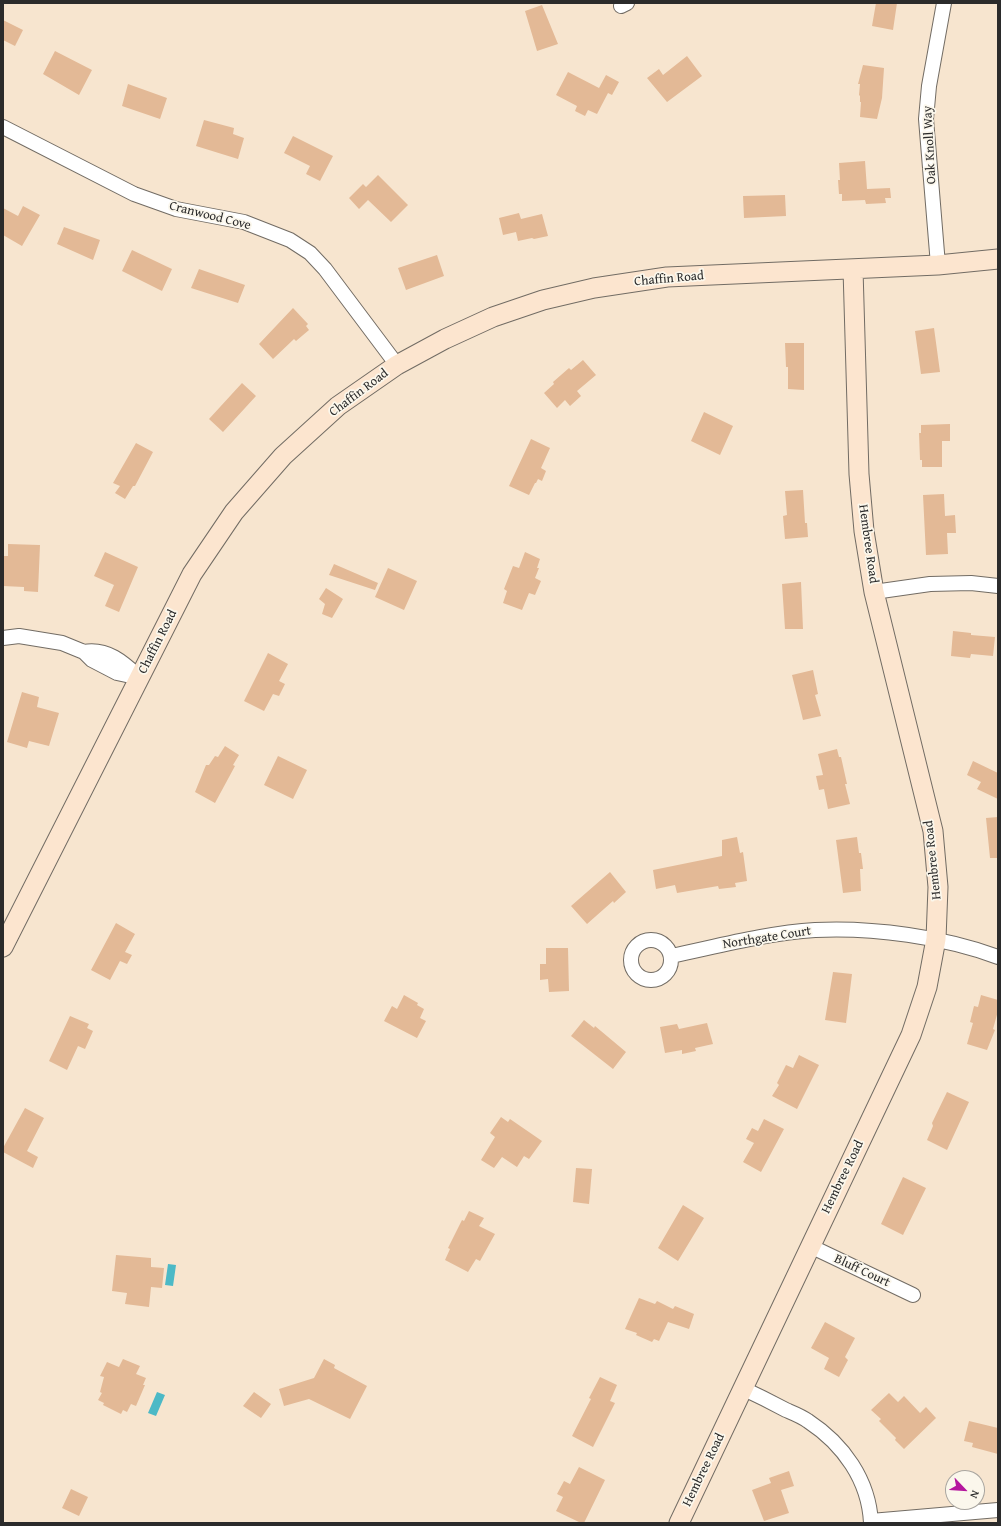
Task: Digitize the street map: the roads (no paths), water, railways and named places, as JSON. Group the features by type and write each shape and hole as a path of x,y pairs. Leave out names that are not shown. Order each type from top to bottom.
{"street":[{"name":"Oak Knoll Way","path":"938,265 926,119 929,86 944,3"},
{"name":"Cranwood Cove","path":"3,127 134,194 176,209 244,222 290,240 310,254 325,269 397,365"},
{"name":"Chaffin Road","path":"3,947 192,574 234,512 283,456 338,406 397,365 445,339 493,317 543,300 594,288 667,277 938,265 998,259"},
{"name":"Hembree Road","path":"678,1523 911,1035 927,987 936,940 938,887 933,831 874,592 864,531 859,474 853,269"},
{"path":"874,592 930,584 971,583 998,586"},
{"path":"3,638 18,636 62,643 84,652 95,650 122,661 140,678"},
{"name":"Northgate Court","path":"671,956 770,936 815,930 869,930 936,940 980,950 998,957"},
{"name":"Bluff Court","path":"810,1246 913,1295"},
{"path":"742,1388 807,1420 836,1443 850,1460 860,1480 868,1501 871,1522 998,1510"}],"water":[{"path":"168,1264 176,1265 173,1286 165,1285"},
{"path":"157,1392 165,1395 156,1416 148,1413"}]}
